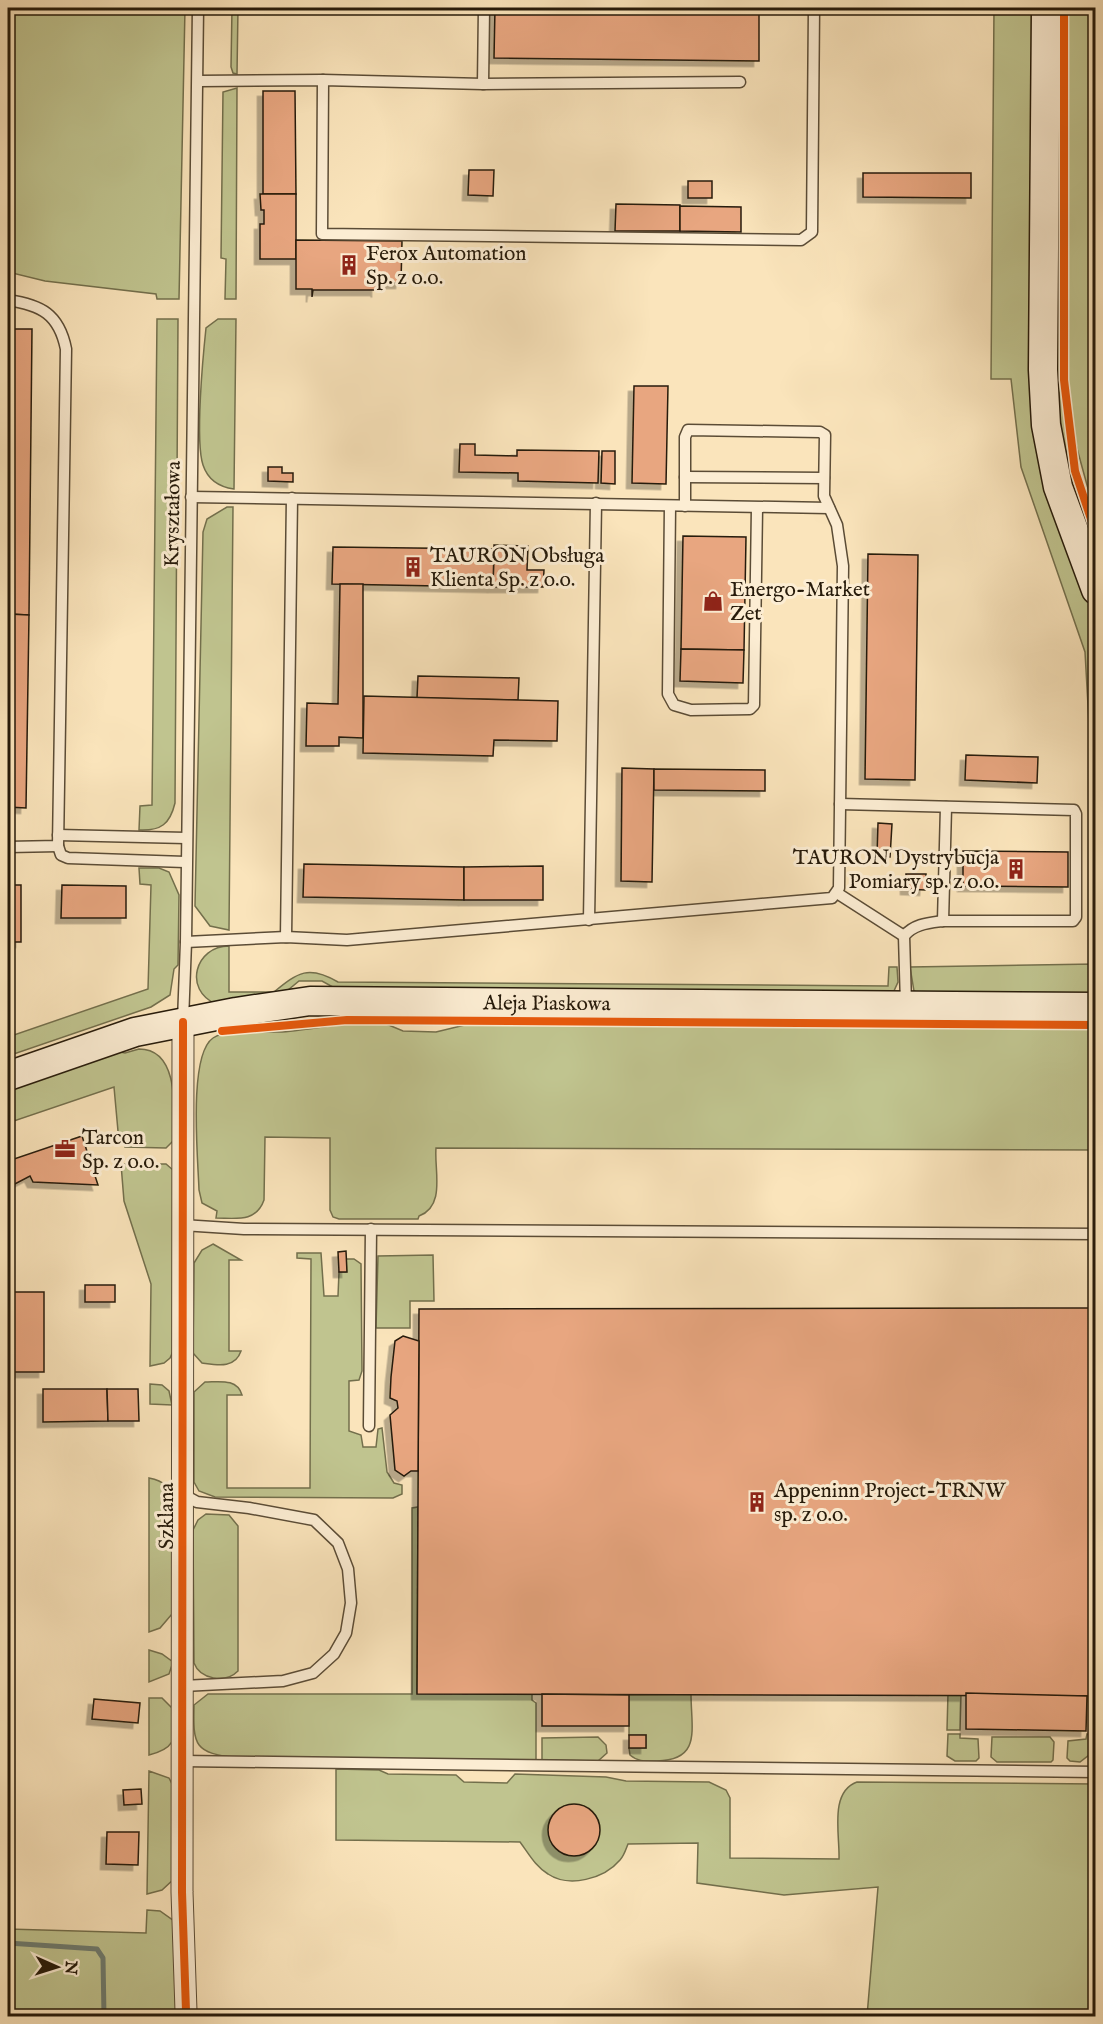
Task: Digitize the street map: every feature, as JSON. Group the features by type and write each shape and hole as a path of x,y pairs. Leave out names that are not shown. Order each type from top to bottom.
{"main road":[{"path":"1046,8 1043,370 1046,425 1058,487 1095,590"},
{"name":"Aleja Piaskowa","path":"8,1076 118,1037 183,1022 310,1001 1095,1007"}],"street":[{"name":"Szklana","path":"183,1022 182,1892 186,2011"}],"lane":[{"name":"Kryształowa","path":"183,1022 199,81 198,8"},
{"path":"483,84 484,8"},
{"path":"323,80 322,234 801,240 812,232 814,8"},
{"path":"199,81 323,80 483,84 740,82"},
{"path":"8,300 28,303 48,312 63,332 66,349 58,840 61,855 68,858 185,862"},
{"path":"186,942 286,937 347,939 820,901 832,898 837,893 840,804 843,566 837,525 824,496 823,432 699,429 686,432 685,506"},
{"path":"685,477 824,478"},
{"path":"192,497 829,508"},
{"path":"286,937 292,498"},
{"path":"589,920 596,503"},
{"path":"670,506 668,694 674,705 691,710 750,709 754,705 757,508"},
{"path":"840,804 1074,810 1076,917 1073,921 1066,923 943,921 909,929 904,936 906,1006"},
{"path":"943,921 946,807"},
{"path":"8,847 58,840 186,838"},
{"path":"837,893 904,936"},
{"path":"182,1226 371,1230 1095,1234"},
{"path":"369,1426 371,1230"},
{"path":"183,1686 284,1681 313,1673 334,1654 346,1633 351,1603 348,1569 338,1543 314,1520 249,1508 197,1502 184,1495"},
{"path":"182,1761 1095,1772"}],"green space":[{"path":"8,8 185,8 179,299 157,299 156,294 45,281 8,272"},
{"path":"232,8 238,8 237,74 233,73 231,67"},
{"path":"994,8 1032,8 1035,218 1071,552 1095,621 1095,830 1085,652 1021,467 1011,379 991,379"},
{"path":"1055,8 1061,8 1061,387 1071,463 1095,542 1095,558 1065,463 1056,383"},
{"path":"1067,8 1095,8 1095,514 1073,434 1068,380"},
{"path":"237,88 236,299 225,299 226,259 221,258 223,92"},
{"path":"157,319 178,319 175,803 170,816 163,825 153,829 139,830 140,806 152,805"},
{"path":"218,319 236,319 234,489 224,487 211,479 203,465 201,453 200,398 206,328"},
{"path":"227,507 233,507 229,930 210,926 195,906 203,532 207,519"},
{"path":"139,868 159,868 169,872 179,895 178,965 174,969 170,995 151,1007 8,1056 8,1037 148,989 151,885 140,884"},
{"path":"229,946 229,992 274,992 297,976 311,972 338,982 888,986 889,967 897,967 898,982 893,993 340,991 322,981 299,981 288,990 216,1004 199,989 197,970 208,953 217,948"},
{"path":"1095,964 1095,996 924,995 914,991 910,967"},
{"path":"350,1023 384,1023 403,1031 436,1032 473,1023 1095,1028 1095,1150 436,1148 436,1196 433,1204 418,1219 339,1219 333,1217 330,1210 330,1138 265,1137 264,1200 260,1207 256,1213 244,1218 216,1218 217,1211 202,1203 199,1190 196,1108 200,1064 205,1048 213,1038 227,1033 282,1032"},
{"path":"139,1049 152,1052 162,1059 172,1084 174,1140 166,1148 125,1147 125,1143 119,1142 114,1087 8,1123 8,1088 115,1051 125,1053"},
{"path":"121,1164 166,1164 173,1170 174,1349 170,1358 164,1363 150,1366 151,1284 124,1201"},
{"path":"213,1244 241,1260 229,1260 229,1351 241,1351 234,1361 225,1364 202,1363 193,1353 194,1263 202,1250"},
{"path":"297,1253 321,1253 324,1296 338,1296 339,1272 346,1272 346,1259 354,1259 361,1264 362,1371 359,1380 349,1381 349,1431 361,1435 363,1447 376,1447 378,1429 382,1428 387,1472 394,1483 402,1485 402,1494 393,1498 215,1497 199,1491 194,1482 194,1392 205,1382 222,1382 232,1383 242,1395 227,1395 227,1488 310,1488 311,1259 297,1258"},
{"path":"433,1255 434,1301 410,1301 410,1328 376,1328 378,1256"},
{"path":"150,1384 162,1385 169,1391 172,1405 150,1404"},
{"path":"149,1478 166,1486 171,1492 173,1502 172,1614 160,1628 149,1632"},
{"path":"418,1507 417,1693 532,1694 532,1700 536,1703 536,1760 238,1758 204,1750 199,1745 194,1730 194,1705 208,1694 412,1694 412,1508"},
{"path":"206,1514 229,1515 238,1526 238,1671 233,1675 220,1678 207,1676 194,1663 193,1530 198,1520"},
{"path":"149,1650 162,1654 173,1662 169,1674 149,1682"},
{"path":"948,1693 961,1694 960,1730 947,1730"},
{"path":"691,1694 692,1730 688,1749 671,1759 657,1761 639,1760 630,1755 629,1748 646,1748 646,1735 629,1735 629,1695"},
{"path":"149,1698 162,1698 174,1710 174,1734 173,1740 166,1748 149,1755"},
{"path":"948,1734 960,1734 960,1738 978,1739 979,1758 976,1761 955,1761 947,1756"},
{"path":"1087,1734 1091,1735 1089,1755 1080,1762 1070,1761 1067,1758 1068,1741 1086,1739"},
{"path":"598,1737 606,1745 607,1753 598,1761 542,1760 542,1738"},
{"path":"992,1737 1050,1737 1054,1742 1053,1760 1051,1762 997,1762 991,1757"},
{"path":"336,1769 379,1770 388,1774 456,1775 464,1782 507,1783 515,1774 606,1777 626,1781 709,1782 726,1790 730,1798 730,1858 839,1859 839,1804 848,1787 857,1782 1095,1784 1095,2016 867,2016 878,1887 784,1895 697,1883 698,1843 628,1844 623,1857 613,1867 596,1876 576,1881 556,1878 543,1871 520,1842 336,1840"},
{"path":"149,1771 169,1778 173,1786 175,1878 162,1890 147,1894"},
{"path":"147,1910 160,1911 174,1921 176,2016 8,2016 8,1929 146,1933"}],"building":[{"path":"495,8 759,8 759,61 494,58"},
{"path":"263,91 295,91 296,194 263,194"},
{"path":"469,170 494,170 493,196 468,195"},
{"path":"863,173 971,173 971,198 863,197"},
{"path":"688,181 712,181 712,198 688,198"},
{"path":"260,194 296,194 296,259 260,259 260,224 264,224 264,210 261,210"},
{"path":"616,204 680,205 680,231 615,231"},
{"path":"680,206 741,207 741,232 680,231"},
{"name":"Ferox Automation Sp. z o.o.","path":"296,240 402,241 401,283 377,283 377,292 376,290 313,290 312,297 312,289 296,289"},
{"path":"8,329 32,329 29,615 8,614"},
{"path":"634,386 668,386 666,484 632,483"},
{"path":"460,444 475,444 475,455 517,456 517,450 599,451 598,483 518,481 518,473 459,472"},
{"path":"602,451 615,451 615,484 601,483"},
{"path":"268,467 282,467 282,473 293,473 293,482 268,481"},
{"path":"683,536 746,537 744,650 681,649"},
{"path":"494,545 528,546 527,570 544,570 543,587 493,587"},
{"name":"TAURON Obsługa Klienta Sp. z o.o.","path":"333,547 494,549 493,587 332,584"},
{"path":"868,554 918,555 915,780 865,779"},
{"path":"340,584 363,584 363,738 339,737 339,746 306,746 307,703 338,704"},
{"path":"8,614 29,615 26,808 8,807"},
{"path":"681,649 744,650 743,683 680,681"},
{"path":"418,676 519,678 518,700 417,698"},
{"path":"364,696 558,701 557,741 494,740 493,756 363,753"},
{"path":"966,755 1038,757 1037,783 965,780"},
{"path":"622,768 654,769 652,882 621,881"},
{"path":"654,769 765,770 765,791 654,790"},
{"path":"878,823 892,824 890,857 877,856"},
{"name":"TAURON Dystrybucja Pomiary sp. z o.o.","path":"963,851 1068,852 1068,887 963,886"},
{"path":"304,864 464,867 464,900 303,897"},
{"path":"543,866 543,900 464,900 464,867"},
{"path":"906,874 926,874 925,890 906,889"},
{"path":"8,885 21,885 21,942 8,942"},
{"path":"62,885 126,886 126,918 61,918"},
{"name":"Tarcon Sp. z o.o.","path":"82,1136 98,1185 33,1182 30,1176 13,1185 11,1180 8,1180 8,1161"},
{"path":"346,1251 347,1272 339,1272 338,1252"},
{"path":"85,1285 115,1285 115,1302 85,1302"},
{"path":"8,1292 44,1292 44,1372 8,1372"},
{"name":"Appeninn Project-TRNW sp. z o.o.","path":"1096,1308 1096,1696 417,1694 419,1309"},
{"path":"403,1336 419,1341 418,1471 411,1471 404,1476 395,1470 390,1415 398,1408 397,1401 390,1398 395,1341"},
{"path":"43,1389 107,1389 108,1421 43,1422"},
{"path":"107,1389 138,1389 139,1421 108,1421"},
{"path":"966,1693 1087,1696 1086,1731 966,1729"},
{"path":"542,1694 629,1695 629,1726 542,1726"},
{"path":"94,1699 140,1703 138,1723 92,1719"},
{"path":"629,1735 646,1735 646,1748 629,1748"},
{"path":"141,1789 142,1804 124,1805 123,1790"},
{"path":"574,1804 584,1806 592,1812 598,1820 600,1830 598,1840 592,1848 584,1854 574,1856 564,1854 556,1848 550,1840 548,1830 550,1820 556,1812 564,1806"},
{"path":"107,1832 139,1832 138,1865 106,1864"}],"waterway":[{"path":"8,1943 97,1949 103,1958 104,2016"}],"cycle path":[{"path":"1064,8 1064,380 1075,471 1096,534"},
{"path":"222,1031 347,1020 1096,1025"},
{"path":"183,1022 182,1892 186,2011"}],"place":[{"name":"Ferox Automation Sp. z o.o.","path":"349,265"},
{"name":"TAURON Obsługa Klienta Sp. z o.o.","path":"413,567"},
{"name":"Energo-Market Zet","path":"713,601"},
{"name":"TAURON Dystrybucja Pomiary sp. z o.o.","path":"1016,869"},
{"name":"Tarcon Sp. z o.o.","path":"65,1149"},
{"name":"Appeninn Project-TRNW sp. z o.o.","path":"757,1502"}]}
